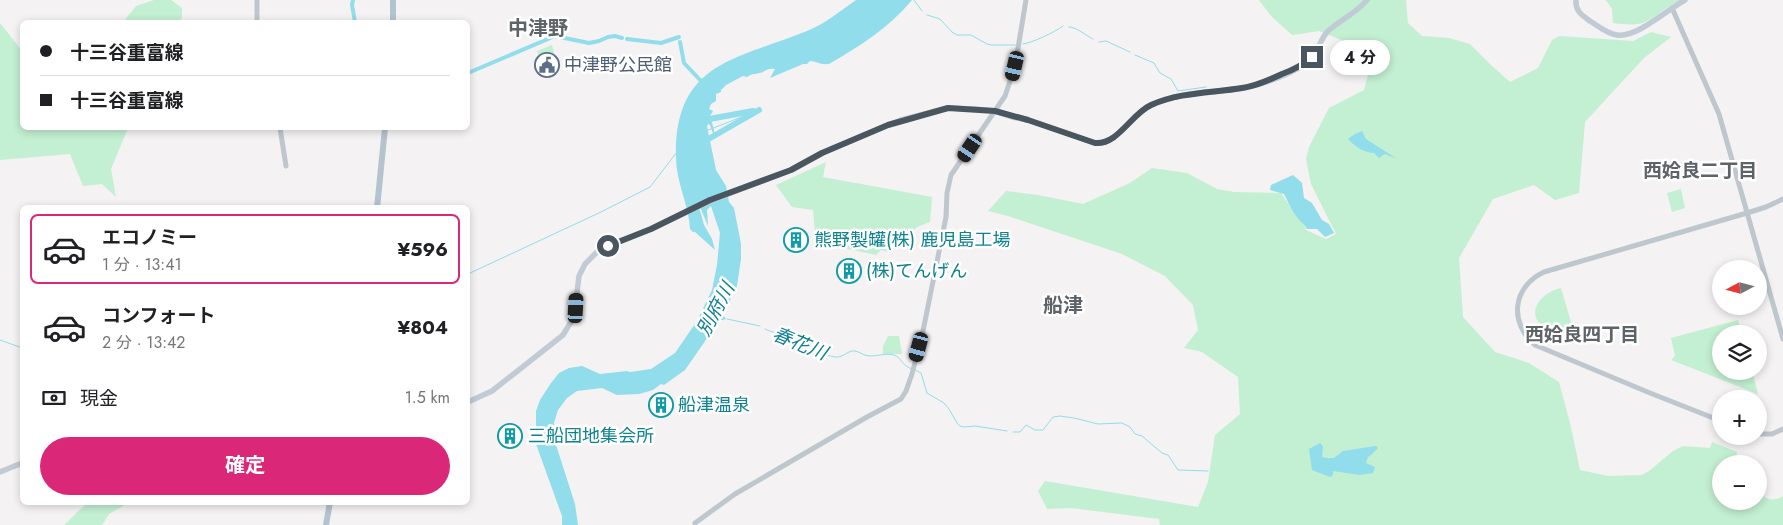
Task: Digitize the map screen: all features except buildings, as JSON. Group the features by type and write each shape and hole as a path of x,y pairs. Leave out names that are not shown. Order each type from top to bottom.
{"main road":[{"path":"393,0 393,20"},
{"path":"470,401 492,391 563,335 574,317 580,276 585,264 592,255 608,246 651,229 732,192 791,170 822,153 901,120 948,108 995,111 1095,143 1106,142 1150,106 1176,97 1243,88 1264,82 1305,64 1312,57 1324,35 1354,14 1367,0"},
{"path":"1576,0 1577,9 1580,14 1600,28 1618,35 1630,34 1685,0"},
{"path":"377,205 385,130"},
{"path":"0,472 20,464"},
{"path":"326,525 329,505"}],"street":[{"path":"257,0 257,20"},
{"path":"695,523 735,494 900,399 906,391 923,332 946,217 948,184 951,175 1006,96 1013,78 1026,0"},
{"path":"1672,8 1719,114 1783,338"},
{"path":"280,130 286,166"},
{"path":"1712,417 1535,346 1520,326 1517,305 1521,294 1530,281 1544,272 1747,213 1783,199"},
{"path":"1767,434 1783,429"}],"green space":[{"path":"154,0 171,0 182,8 182,19 125,20 136,6"},
{"path":"1259,0 1406,0 1408,23 1422,36 1449,38 1470,44 1510,82 1538,68 1552,40 1559,36 1633,41 1651,32 1671,37 1644,58 1585,122 1579,193 1555,200 1534,185 1493,199 1459,258 1463,317 1495,352 1529,363 1559,382 1580,470 1608,476 1642,475 1673,451 1683,446 1710,448 1712,442 1712,445 1720,445 1737,452 1737,455 1712,455 1712,510 1767,510 1767,498 1776,499 1783,496 1783,525 1160,525 1159,519 1071,508 1047,509 1038,491 1045,481 1198,507 1208,482 1215,435 1240,414 1238,377 1202,352 1184,348 1198,330 1193,305 1165,276 1122,254 988,211 1006,191 1083,204 1130,183 1152,168 1187,173 1217,189 1234,192 1281,193 1299,220 1304,223 1306,230 1326,239 1336,234 1311,184 1306,159 1309,147 1329,108 1364,90 1374,53 1319,31 1292,35 1271,16"},
{"path":"1606,0 1680,0 1645,22 1629,24 1613,23 1612,9"},
{"path":"0,23 20,48 20,130 127,130 111,169 116,197 102,184 83,186 70,154 0,160"},
{"path":"552,45 557,63 546,74 537,51"},
{"path":"826,162 823,177 932,197 930,222 917,227 889,252 881,250 876,255 816,242 813,210 792,207 776,185"},
{"path":"1681,189 1685,208 1672,212 1667,193"},
{"path":"1561,288 1576,339 1545,328 1536,316 1535,310 1542,298"},
{"path":"1738,320 1739,325 1719,325"},
{"path":"1712,327 1712,376 1671,360 1675,356 1671,338"},
{"path":"888,336 899,336 902,354 883,354 883,346"},
{"path":"1722,380 1754,380 1757,390 1748,390"},
{"path":"85,505 125,505 109,514 102,525 64,525"}],"water":[{"path":"856,0 912,0 884,28 829,64 810,61 807,64 770,78 775,69 747,77 743,76 726,85 721,92 716,94 716,101 711,104 709,109 713,111 710,116 714,136 710,125 708,124 707,126 716,170 726,186 729,202 734,208 741,244 737,286 723,315 726,319 719,321 685,370 664,385 661,384 653,390 639,394 617,395 602,388 577,391 567,398 558,410 554,423 556,445 575,504 578,525 562,525 562,516 536,444 536,411 540,400 559,373 569,368 582,366 600,374 651,369 675,353 697,321 712,290 720,233 711,206 707,210 708,226 697,200 704,225 712,239 715,250 690,229 677,167 678,126 686,102 698,83 714,69 733,59 814,28"},
{"path":"1362,131 1366,139 1397,159 1385,154 1379,158 1374,153 1360,149 1348,139"},
{"path":"1293,175 1302,183 1304,198 1312,203 1322,220 1329,224 1334,233 1325,237 1317,229 1307,229 1297,218 1284,194 1270,190 1271,185"},
{"path":"1320,443 1323,446 1322,457 1328,458 1334,458 1343,451 1376,446 1378,448 1368,457 1366,463 1375,467 1373,473 1360,475 1333,471 1333,475 1330,477 1312,470 1309,449"}],"waterway":[{"path":"353,0 355,20"},
{"path":"914,0 922,11"},
{"path":"927,15 940,19 957,35 971,35 992,45 1016,45"},
{"path":"1023,44 1032,42 1063,26"},
{"path":"1069,27 1093,39"},
{"path":"470,72 555,36 589,43 608,37 622,38"},
{"path":"627,39 661,43 679,37"},
{"path":"1099,42 1106,41 1130,52"},
{"path":"680,42 684,63 701,81 705,80"},
{"path":"1135,55 1154,63 1160,73 1171,79 1178,91 1206,87"},
{"path":"706,131 759,110"},
{"name":"別府川","path":"705,142 759,110"},
{"name":"別府川","path":"704,120 753,111"},
{"path":"470,273 650,187 677,152"},
{"name":"春花川","path":"727,319 760,326"},
{"name":"春花川","path":"765,329 794,337 807,348 835,357 853,351 868,356 891,354 912,369"},
{"path":"0,340 20,347"},
{"name":"春花川","path":"915,370 921,373 927,393 944,403 960,426 975,426 1007,431"},
{"name":"春花川","path":"1013,432 1020,432 1026,425 1035,430 1043,430 1053,417 1060,416 1098,424 1122,423 1130,427 1135,434 1142,436 1162,453 1168,455 1178,470 1208,471"}],"place":[{"name":"中津野公民館","path":"547,65"},
{"name":"熊野製罐(株) 鹿児島工場","path":"796,240"},
{"name":"(株)てんげん","path":"849,271"},
{"name":"船津温泉","path":"661,405"},
{"name":"三船団地集会所","path":"510,436"}],"district":[{"name":"中津野","path":"538,28"},
{"name":"西姶良二丁目","path":"1700,170"},
{"name":"船津","path":"1063,305"},
{"name":"西姶良四丁目","path":"1582,334"}],"route":[{"path":"608,246 651,229 710,200 791,170 822,153 856,138 921,114 948,108 995,111 1028,120 1078,138 1102,143 1111,140 1138,114 1150,106 1176,97 1243,88 1264,82 1305,64 1312,57"}]}
